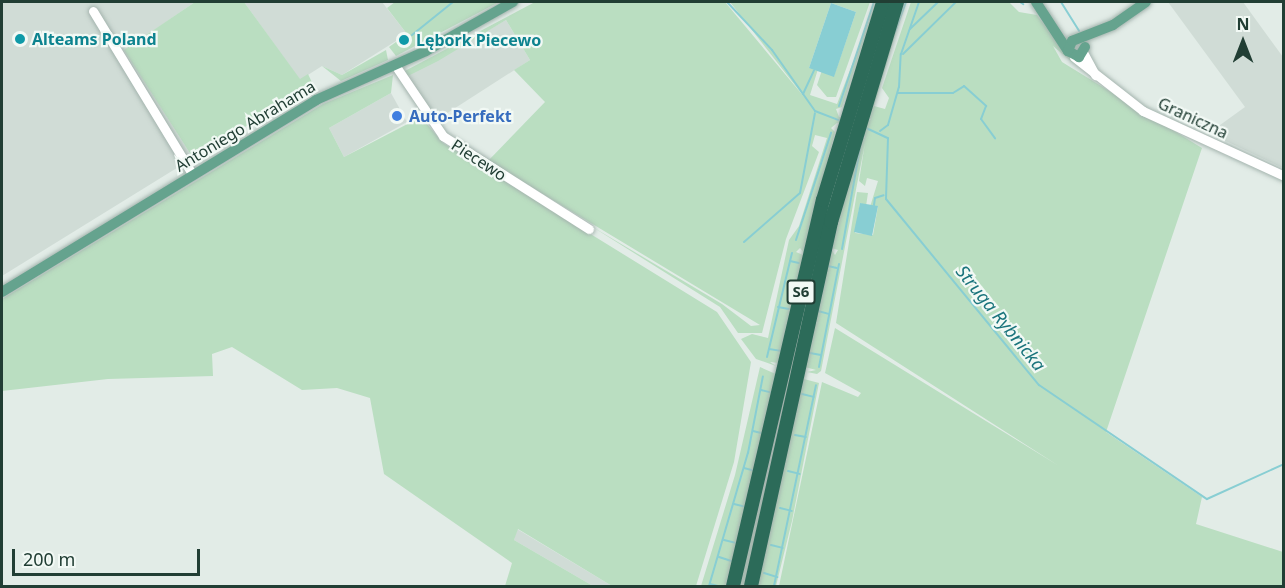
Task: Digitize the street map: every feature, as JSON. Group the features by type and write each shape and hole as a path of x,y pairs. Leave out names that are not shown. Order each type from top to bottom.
{"highway":[{"name":"S6","path":"733,586 823,200 883,2"},
{"name":"S6","path":"751,586 833,212 897,2"}],"main road":[{"name":"Antoniego Abrahama","path":"2,292 316,100 394,65 513,2"},
{"name":"Graniczna","path":"1036,2 1043,16 1078,48"},
{"path":"1078,48 1146,2"}],"street":[{"path":"93,11 192,174"},
{"name":"Graniczna","path":"1078,48 1096,78 1164,123 1284,176"},
{"name":"Piecewo","path":"394,65 443,136 589,230"}],"shaded area":[{"path":"2,2 195,2 125,50 193,158 2,276"},
{"path":"244,2 382,2 407,34 342,75 322,66 300,80"},
{"path":"1168,2 1243,2 1283,57 1283,168 1209,133 1245,107"},
{"path":"506,20 530,60 435,121 406,77"},
{"path":"391,93 407,122 344,157 329,128"},
{"path":"517,529 612,586 593,586 514,540"}],"green space":[{"path":"195,2 244,2 300,79 308,74 316,91 305,91 193,158 124,50"},
{"path":"395,2 499,2 396,56 389,47 407,34 387,8"},
{"path":"535,2 725,2 805,98 730,2 870,2 836,97 827,97 817,85 822,70 834,76 856,12 831,3 809,68 818,69 810,95 837,104 876,2 842,107 836,109 839,117 864,124 871,119 866,117 905,2 874,106 885,109 889,98 882,88 911,2 1009,2 1019,12 1037,15 1073,63 1053,46 1062,62 1202,148 1106,432 1202,497 1196,524 1283,552 1283,586 779,586 822,382 858,397 861,393 825,373 835,328 1059,466 836,323 857,192 868,193 866,206 860,203 855,233 873,235 878,206 870,207 878,181 867,178 865,186 859,181 865,143 821,371 817,374 807,372 816,370 805,367 831,249 835,255 838,250 831,248 860,138 865,138 862,130 837,123 831,128 835,132 804,253 800,248 796,252 803,255 779,363 770,362 776,366 756,359 741,339 752,334 768,338 789,240 799,226 827,138 815,135 812,146 819,152 786,239 762,333 738,333 720,307 591,226 722,304 751,326 760,325 488,161 545,102 514,70 530,60 506,20 438,61 406,77 403,72"},
{"path":"386,50 388,60 341,81 322,66 342,75"},
{"path":"393,75 391,93 329,128 344,157 421,117 443,143 717,312 751,362 734,462 696,586 612,586 518,529 514,540 593,586 505,586 512,563 384,474 370,398 337,388 302,390 232,347 212,354 213,376 108,379 2,391 2,299 323,104"},
{"path":"850,132 746,586 738,586 769,472 820,229"},
{"path":"760,367 778,375 736,548 725,586 701,586 735,475"},
{"path":"806,368 804,379 819,383 792,521 776,586 757,586"}],"water":[{"path":"831,3 856,12 834,77 809,68"},
{"path":"860,203 878,206 872,236 854,232"}],"waterway":[{"path":"412,35 453,2"},
{"name":"Struga Rybnicka","path":"727,2 772,50 815,111 839,120"},
{"path":"839,106 874,2"},
{"path":"895,32 906,2"},
{"path":"880,131 888,125 899,87 901,54 919,2"},
{"path":"910,29 938,2"},
{"path":"903,54 956,2"},
{"path":"1061,2 1079,31"},
{"path":"803,94 814,70"},
{"path":"898,93 953,93 964,86 986,106 981,119 995,138"},
{"path":"744,242 800,193 815,113"},
{"name":"Struga Rybnicka","path":"864,127 888,138 886,199 1039,385 1207,499 1284,464"},
{"path":"796,240 831,133"},
{"path":"842,249 861,142"},
{"path":"874,205 875,198 884,195"},
{"path":"767,357 792,253"},
{"path":"790,261 799,263"},
{"path":"819,367 839,264"},
{"path":"828,266 837,268"},
{"path":"778,307 789,309"},
{"path":"818,311 829,314"},
{"path":"769,349 781,351"},
{"path":"810,353 821,355"},
{"path":"709,586 748,453 763,376"},
{"path":"774,586 816,385"},
{"path":"761,390 773,393"},
{"path":"802,394 814,397"},
{"path":"753,431 765,434"},
{"path":"795,435 806,437"},
{"path":"744,468 755,471"},
{"path":"788,471 800,474"},
{"path":"734,504 746,507"},
{"path":"780,508 792,511"},
{"path":"724,540 736,543"},
{"path":"771,545 783,548"},
{"path":"719,557 731,561"},
{"path":"764,573 777,577"},
{"path":"710,584 718,586"}],"place":[{"name":"Alteams Poland","path":"20,39"},
{"name":"Lębork Piecewo","path":"404,40"},
{"name":"Auto-Perfekt","path":"397,116"}]}
